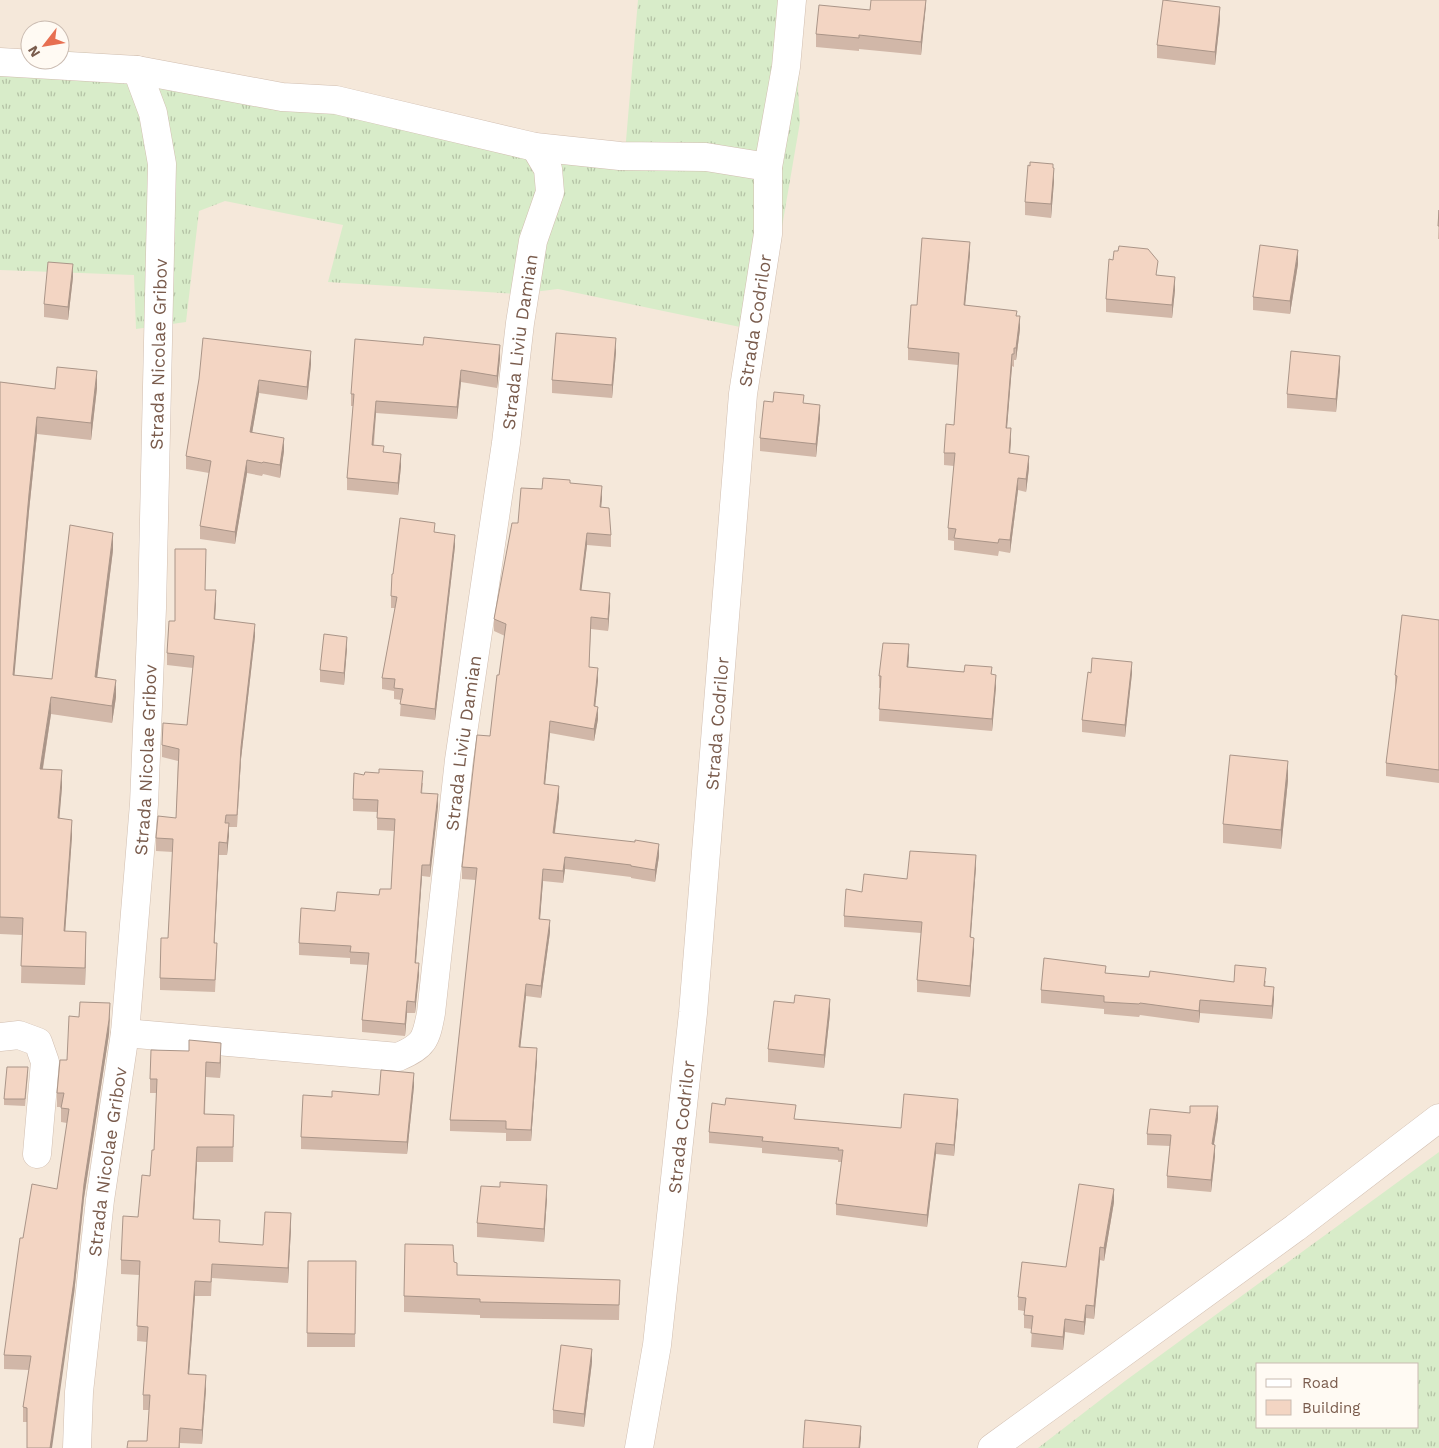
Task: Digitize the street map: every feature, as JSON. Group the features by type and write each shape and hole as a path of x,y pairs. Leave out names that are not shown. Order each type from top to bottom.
{"street":[{"name":"Strada Codrilor","path":"639,1448 657,1346 693,1013 743,394 768,234 768,167 786,66 792,0"},
{"path":"0,62 136,70 282,97 336,100 535,147 620,156 706,157 768,167"},
{"name":"Strada Nicolae Gribov","path":"77,1448 79,1392 100,1200 125,1033 144,804 152,618 162,164 153,113 136,70"},
{"name":"Strada Liviu Damian","path":"125,1033 398,1057 414,1050 426,1036 431,1013 459,760 506,443 520,323 533,241 550,192 548,169 535,147"},
{"path":"0,1037 19,1035 38,1042 45,1062 37,1154"},
{"path":"992,1448 1295,1228 1439,1118"}],"shaded area":[{"path":"0,0 1439,0 1439,1331 1256,1363 1256,1428 1259,1428 1286,1448 0,1448"}],"green space":[{"path":"638,0 805,0 798,89 800,122 764,332 558,289 517,294 328,282 343,225 225,201 199,211 186,322 136,329 134,275 0,270 0,48 20,49 20,70 70,70 70,52 119,55 624,164"},
{"path":"1439,1152 1439,1448 1038,1448 1125,1381"}],"building":[{"path":"871,0 926,0 921,42 859,35 859,38 816,34 819,5 870,10"},
{"path":"1163,0 1220,7 1215,52 1157,45"},
{"path":"1030,162 1053,164 1051,204 1025,202 1028,165 1030,166"},
{"path":"922,238 970,242 964,305 1017,311 1016,316 1020,316 1016,348 1014,348 1014,354 1012,354 1006,428 1011,428 1009,453 1029,456 1026,479 1018,478 1010,540 999,539 998,543 954,538 956,529 948,528 955,453 944,453 946,424 954,425 959,353 908,348 911,305 917,305"},
{"path":"1260,245 1298,250 1290,301 1253,297"},
{"path":"1119,246 1148,249 1158,261 1156,275 1175,277 1172,305 1106,299 1109,259 1113,260 1114,251 1118,251"},
{"path":"48,262 73,264 68,307 44,304"},
{"path":"556,333 616,338 612,385 552,380"},
{"path":"424,337 500,345 497,376 461,370 457,407 376,401 372,445 384,446 383,452 401,454 398,483 347,478 354,394 351,394 355,339 423,345"},
{"path":"203,338 311,351 307,387 259,380 250,432 284,438 280,465 247,460 235,532 200,526 211,461 186,456 199,379"},
{"path":"1291,351 1340,356 1336,399 1287,394"},
{"path":"57,367 97,371 91,423 37,417 13,675 52,679 70,525 113,533 95,677 116,680 112,706 51,697 40,769 62,770 58,818 72,820 64,931 86,932 85,968 21,966 23,918 0,917 0,382 55,389"},
{"path":"774,392 804,395 803,403 820,405 816,444 760,438 764,401 773,402"},
{"path":"543,478 570,480 570,483 602,486 600,507 609,508 611,535 587,533 580,590 610,593 608,619 591,617 589,667 598,668 594,706 598,707 594,729 550,721 544,784 559,786 553,833 635,842 635,840 659,844 655,870 631,865 565,857 563,871 543,869 539,919 550,920 541,986 526,984 519,1047 537,1048 531,1130 506,1129 506,1121 450,1120 477,868 462,867 477,735 490,736 497,675 499,675 506,624 494,619 512,523 518,523 521,488 542,489"},
{"path":"400,518 435,523 434,532 455,535 435,709 400,704 403,689 394,688 395,679 382,678 397,597 391,596 392,574"},
{"path":"175,549 206,549 205,590 216,590 214,619 255,624 241,747 237,815 226,815 225,823 229,823 227,843 219,842 214,943 217,943 215,980 160,978 161,938 168,938 173,839 156,838 158,816 176,818 179,749 162,745 163,723 187,725 194,656 167,653 169,621 175,621"},
{"path":"1402,615 1439,620 1439,770 1386,763 1397,676 1395,675"},
{"path":"324,634 347,637 344,673 320,670"},
{"path":"883,643 909,644 907,667 964,672 965,665 992,667 991,674 996,675 992,719 879,709 881,676 879,676"},
{"path":"1092,658 1132,662 1125,725 1082,720 1088,672 1091,673"},
{"path":"1230,755 1288,761 1281,830 1223,824"},
{"path":"379,769 423,771 421,793 438,794 430,865 422,865 415,963 419,963 415,1002 407,1001 405,1024 362,1020 369,953 350,952 351,946 299,943 301,908 335,911 337,892 379,895 380,889 391,889 395,819 377,818 378,800 353,799 354,773 364,775 365,772 379,773"},
{"path":"910,851 976,855 970,937 974,938 970,986 917,980 922,922 844,916 846,889 862,892 864,874 907,879"},
{"path":"1044,958 1106,966 1105,973 1149,977 1150,971 1234,982 1235,965 1266,968 1264,986 1274,987 1272,1006 1200,1000 1199,1011 1140,1003 1104,1002 1104,996 1041,990"},
{"path":"795,995 830,999 824,1055 768,1049 774,1001 794,1003"},
{"path":"80,1002 110,1003 109,1020 84,1184 74,1280 50,1448 27,1448 27,1408 23,1407 31,1356 4,1355 20,1238 23,1238 32,1184 57,1189 69,1109 61,1108 64,1093 57,1093 60,1060 67,1060 69,1016 79,1017"},
{"path":"189,1040 221,1043 220,1063 206,1062 204,1114 234,1115 233,1147 197,1147 193,1219 220,1220 219,1242 263,1245 265,1212 291,1213 288,1268 212,1264 211,1282 195,1281 188,1374 206,1375 202,1430 180,1428 179,1448 127,1448 128,1441 147,1441 150,1395 143,1395 148,1327 137,1326 140,1261 121,1260 123,1216 138,1217 142,1175 150,1176 152,1150 154,1150 157,1079 150,1079 151,1050 189,1051"},
{"path":"7,1067 28,1067 25,1099 4,1099"},
{"path":"381,1070 414,1073 407,1142 301,1137 303,1095 332,1097 332,1091 379,1095"},
{"path":"904,1094 958,1099 954,1145 936,1143 927,1215 836,1204 843,1150 838,1150 839,1148 762,1141 763,1137 709,1132 712,1103 725,1105 726,1098 796,1105 794,1119 901,1128"},
{"path":"1190,1106 1218,1106 1212,1144 1215,1145 1211,1180 1167,1176 1171,1135 1147,1134 1150,1109 1190,1113"},
{"path":"500,1182 547,1185 544,1229 477,1223 481,1186 500,1187"},
{"path":"1079,1184 1114,1189 1104,1248 1100,1247 1094,1306 1086,1305 1084,1322 1065,1319 1063,1337 1031,1333 1033,1316 1024,1315 1026,1298 1018,1297 1022,1262 1066,1267"},
{"path":"405,1244 453,1245 454,1262 457,1263 457,1275 620,1280 619,1305 480,1302 480,1299 404,1296"},
{"path":"308,1261 356,1261 355,1334 307,1333"},
{"path":"561,1345 592,1349 584,1414 553,1410"},
{"path":"805,1420 861,1426 859,1448 803,1448"}]}
